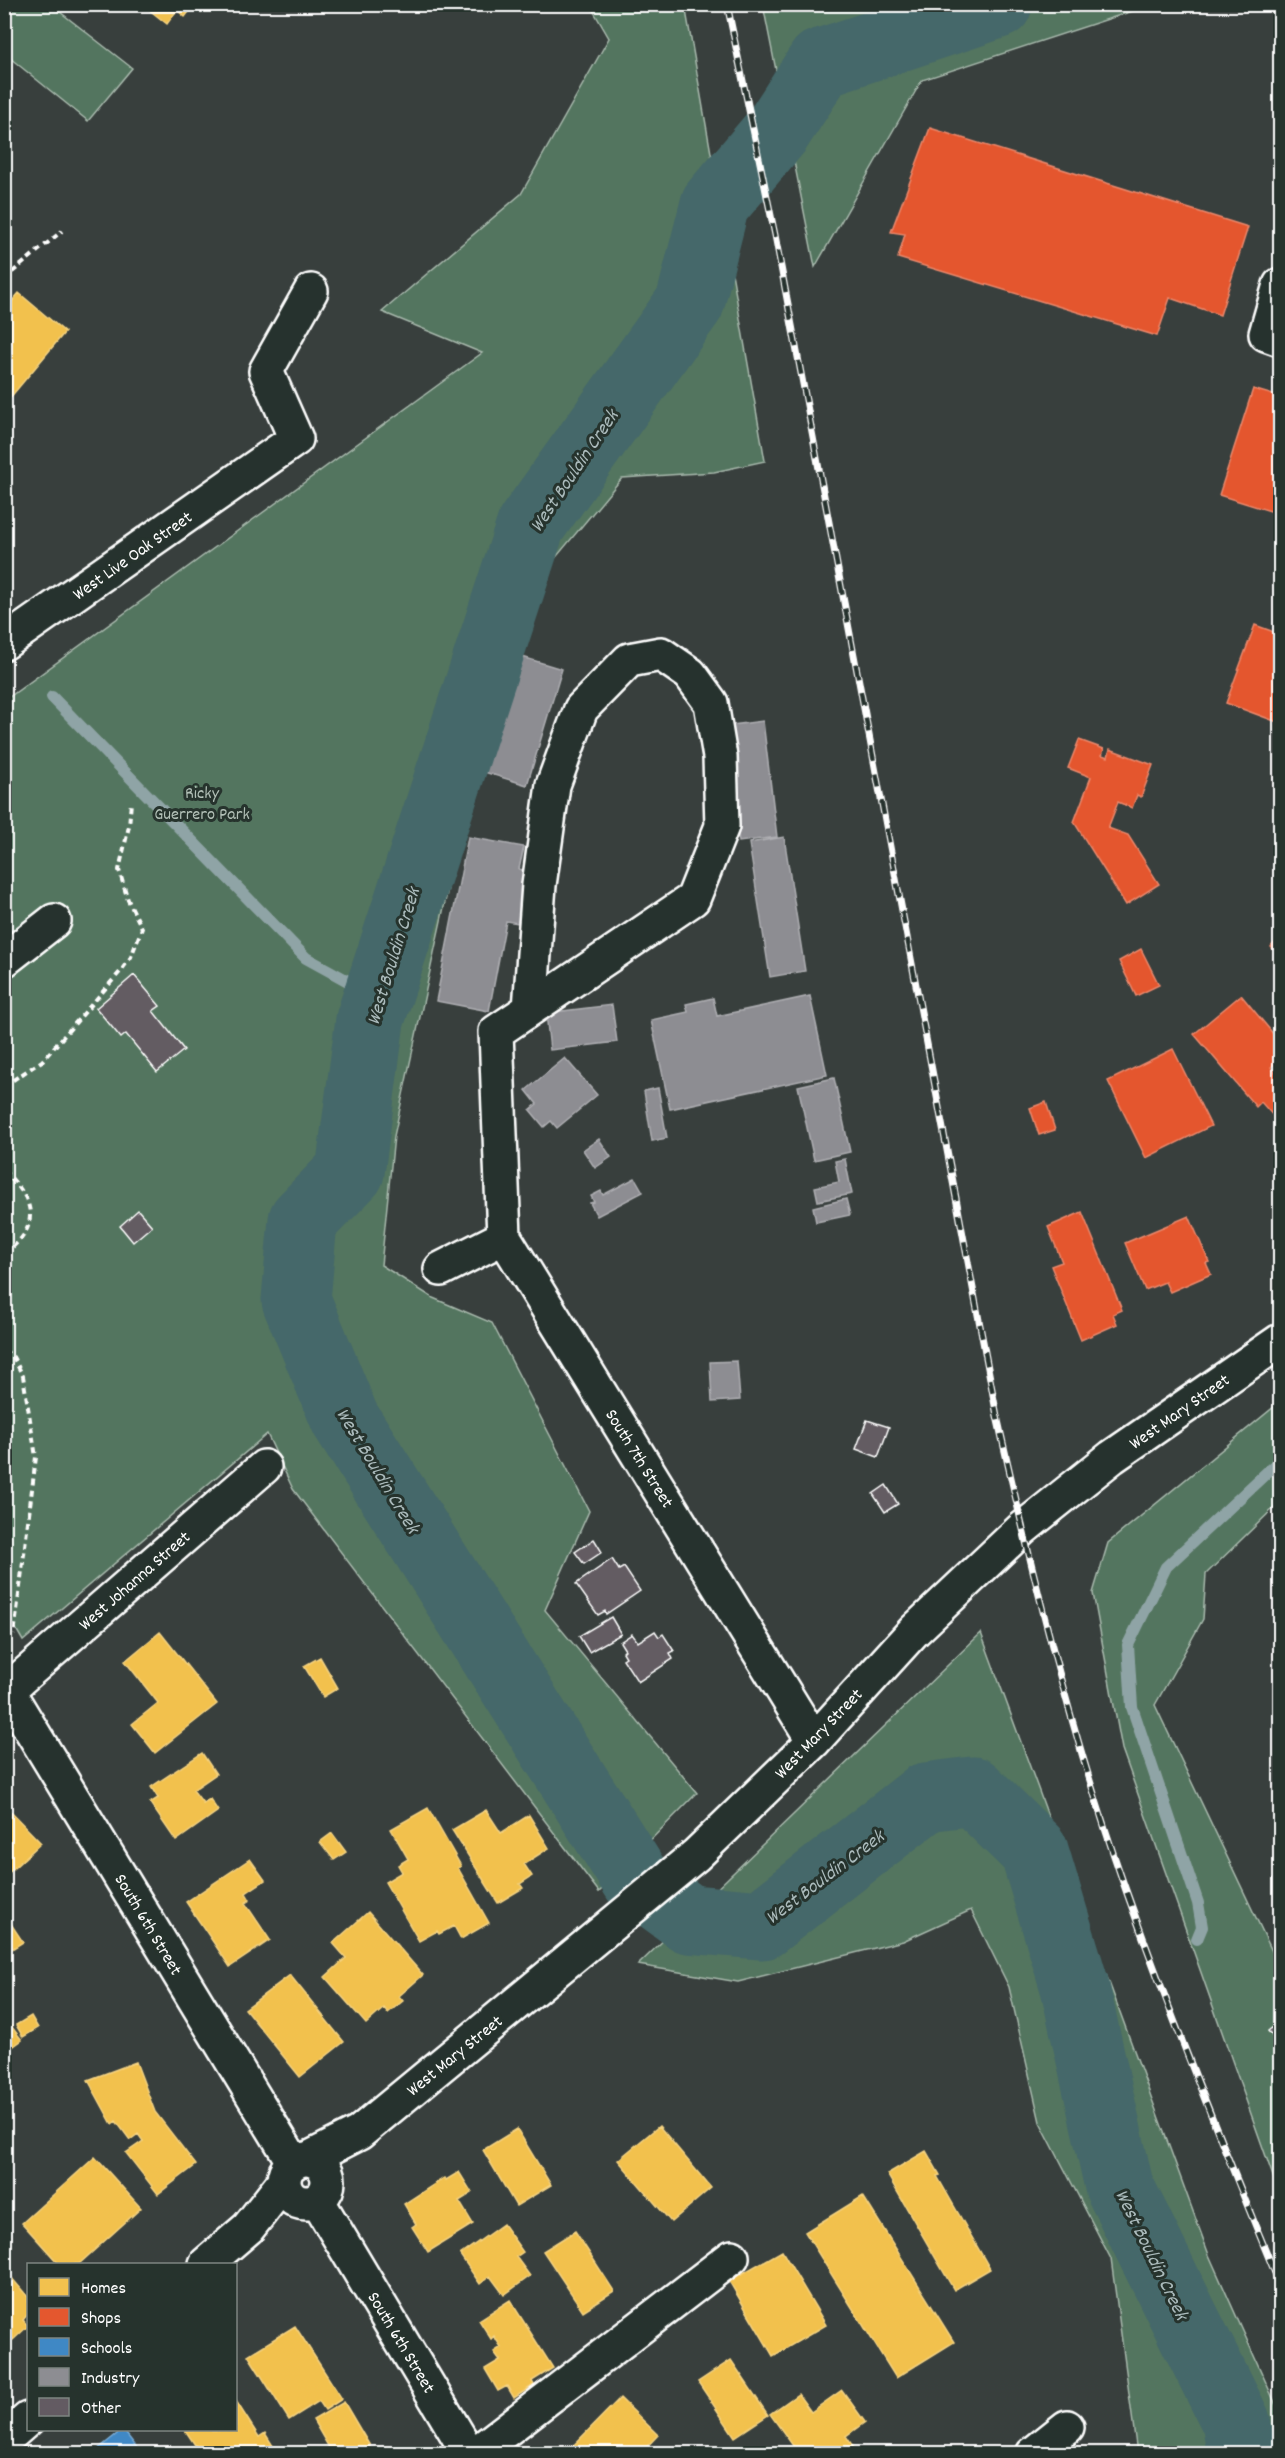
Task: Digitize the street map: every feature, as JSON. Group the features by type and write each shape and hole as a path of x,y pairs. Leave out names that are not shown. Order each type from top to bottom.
{"street":[{"path":"1281,285 1266,334 1281,339"},
{"name":"West Live Oak Street","path":"4,643 296,439 266,371 311,291"},
{"path":"441,1269 504,1237 496,1032 693,899 722,826 720,757 711,703 690,674 661,654 628,660 581,709 553,785 539,885 530,1009"},
{"path":"4,960 54,921"},
{"name":"South 7th Street","path":"504,1237 814,1740"},
{"name":"West Mary Street","path":"208,2263 359,2133 672,1875 814,1740 914,1631 1022,1529 1112,1457 1281,1341"},
{"name":"West Johanna Street","path":"6,1689 264,1467"},
{"name":"South 6th Street","path":"6,1689 469,2454"},
{"path":"476,2454 732,2257"},
{"path":"4,2440 27,2420"},
{"path":"1033,2454 1067,2427"}],"path":[{"path":"4,279 62,231"},
{"path":"4,1086 42,1061 131,957 142,928 128,900 119,870 129,826 131,802"},
{"path":"4,1171 20,1189 31,1213 30,1223 21,1238 4,1257"},
{"path":"4,1350 13,1357 23,1376 36,1457 13,1642"}],"green space":[{"path":"763,4 1151,5 922,80 815,267"},
{"path":"4,5 51,5 132,68 88,121 5,54"},
{"name":"Ricky Guerrero Park","path":"590,5 685,5 765,461 714,472 622,478 542,574 473,774 394,1136 381,1265 433,1298 492,1323 589,1511 545,1610 697,1793 599,1892 293,1489 267,1434 23,1641 5,1610 4,701 482,353 382,312 521,194 609,38"},
{"path":"1280,1402 1280,1502 1206,1574 1203,1619 1155,1705 1280,1968 1280,2196 1122,1749 1093,1593 1108,1543"},
{"path":"981,1633 1209,2255 1280,2414 1280,2453 1137,2453 1111,2259 1040,2122 1009,1987 971,1910 903,1941 738,1982 638,1965"}],"building: Homes":[{"path":"142,4 195,4 185,17 177,10 167,24"},
{"path":"19,293 65,332 4,405 4,310"},
{"path":"160,1632 217,1704 155,1753 132,1724 158,1703 125,1661"},
{"path":"320,1657 338,1688 323,1697 304,1666"},
{"path":"202,1753 216,1774 193,1790 203,1803 210,1799 218,1811 176,1841 150,1803 158,1798 151,1787"},
{"path":"4,1805 41,1843 4,1877"},
{"path":"428,1808 461,1866 458,1868 489,1923 461,1939 454,1926 439,1934 437,1931 419,1941 385,1882 402,1872 398,1865 408,1859 391,1829"},
{"path":"486,1810 501,1833 529,1815 549,1848 524,1864 532,1876 520,1884 523,1888 498,1903 452,1830"},
{"path":"332,1833 346,1852 334,1860 320,1842"},
{"path":"250,1859 265,1880 246,1893 250,1900 245,1903 270,1940 230,1967 186,1902"},
{"path":"368,1912 423,1975 399,1996 403,2001 388,2013 384,2008 366,2024 325,1977 346,1958 333,1943"},
{"path":"9,1921 23,1942 4,1954 4,1924"},
{"path":"290,1975 344,2042 300,2077 245,2009"},
{"path":"31,2016 38,2028 23,2037 16,2025"},
{"path":"4,2017 22,2040 4,2053"},
{"path":"136,2062 155,2112 196,2165 158,2194 126,2153 143,2141 138,2134 130,2140 116,2121 112,2124 88,2080"},
{"path":"659,2126 711,2188 671,2222 618,2160"},
{"path":"517,2129 551,2185 516,2206 483,2150"},
{"path":"926,2151 940,2175 937,2176 990,2269 954,2290 887,2174"},
{"path":"95,2157 141,2208 80,2263 58,2263 22,2223"},
{"path":"459,2172 472,2193 459,2201 473,2224 428,2252 412,2227 416,2224 404,2204 444,2178 446,2180"},
{"path":"863,2196 954,2342 896,2378 805,2232"},
{"path":"503,2224 523,2252 516,2257 530,2276 504,2295 490,2276 480,2284 460,2255"},
{"path":"575,2231 614,2291 583,2311 543,2251"},
{"path":"782,2251 826,2325 773,2356 729,2281"},
{"path":"4,2269 27,2296 27,2315 23,2320 27,2327 13,2340 7,2333 4,2336"},
{"path":"510,2300 553,2368 532,2381 534,2385 514,2398 507,2386 498,2391 485,2369 500,2360 494,2352 501,2347 494,2336 491,2339 479,2320"},
{"path":"295,2326 342,2399 325,2410 319,2401 289,2420 248,2355"},
{"path":"731,2360 768,2415 735,2437 698,2382"},
{"path":"842,2390 865,2422 846,2436 856,2451 854,2454 799,2454 770,2414 798,2394 811,2412"},
{"path":"620,2398 658,2435 640,2454 565,2454"},
{"path":"344,2402 370,2446 357,2454 327,2454 331,2451 313,2420"},
{"path":"237,2403 259,2437 265,2433 278,2454 201,2454 186,2431 237,2431"}],"building: Shops":[{"path":"930,128 1248,227 1220,315 1170,298 1157,336 898,258 905,234 891,232"},
{"path":"1253,389 1280,397 1280,514 1219,495"},
{"path":"1278,620 1280,621 1280,723 1226,703 1255,625 1274,632"},
{"path":"1079,740 1104,749 1102,755 1108,757 1110,749 1153,765 1141,797 1137,795 1132,808 1118,802 1108,828 1128,835 1159,884 1126,905 1074,822 1091,777 1068,768"},
{"path":"1280,936 1280,955 1271,947"},
{"path":"1141,949 1159,985 1136,996 1119,961"},
{"path":"1241,995 1280,1042 1280,1059 1271,1067 1280,1078 1280,1115 1276,1119 1261,1102 1256,1107 1194,1034"},
{"path":"1173,1049 1211,1126 1146,1158 1108,1081"},
{"path":"1046,1102 1055,1130 1039,1135 1030,1108"},
{"path":"1082,1212 1122,1310 1113,1314 1117,1324 1081,1340 1051,1266 1062,1262 1048,1227"},
{"path":"1189,1216 1209,1262 1206,1263 1211,1274 1170,1292 1165,1282 1145,1290 1125,1243"}],"building: Schools":[{"path":"124,2431 142,2454 92,2454"}],"building: Industry":[{"path":"519,656 562,669 527,785 484,772"},
{"path":"763,721 777,837 739,842 724,726"},
{"path":"468,837 524,847 519,869 527,871 518,923 506,921 489,1011 436,1001"},
{"path":"784,837 805,971 770,977 749,843"},
{"path":"810,996 827,1075 670,1109 651,1020 688,1012 686,1004 713,998 717,1016"},
{"path":"612,1005 617,1042 550,1050 546,1013"},
{"path":"565,1058 597,1095 557,1128 551,1121 544,1127 530,1110 537,1104 526,1090"},
{"path":"834,1078 850,1152 814,1160 798,1086"},
{"path":"658,1088 667,1138 652,1141 644,1091"},
{"path":"599,1139 611,1157 595,1168 583,1150"},
{"path":"845,1159 852,1194 818,1201 815,1187 839,1182 835,1161"},
{"path":"635,1178 643,1192 597,1216 590,1203 594,1202 591,1196 601,1191 603,1195"},
{"path":"846,1199 850,1215 816,1222 813,1207"},
{"path":"737,1361 740,1400 712,1402 710,1362"}],"building: Other":[{"path":"134,975 160,1006 153,1011 184,1050 157,1072 126,1034 121,1038 96,1008"},
{"path":"138,1210 152,1226 133,1242 120,1226"},
{"path":"867,1420 889,1427 878,1457 856,1449"},
{"path":"886,1485 898,1504 885,1512 873,1494"},
{"path":"594,1539 602,1552 584,1564 575,1552"},
{"path":"612,1559 619,1570 624,1567 640,1591 606,1614 605,1611 598,1615 576,1584"},
{"path":"611,1617 621,1634 589,1652 579,1636"},
{"path":"655,1631 659,1637 663,1634 674,1651 670,1653 673,1659 638,1682 623,1659 626,1657 623,1652 625,1650 620,1642 632,1634 638,1642"},
{"path":"1280,2021 1280,2043 1279,2044 1268,2031"}],"waterway":[{"name":"West Bouldin Creek","path":"998,4 821,63 777,131 715,204 690,303 531,525 370,1020 350,1172 303,1220 296,1300 345,1419 637,1881 689,1919 762,1925 926,1797 973,1791 1034,1851 1075,1987 1119,2186 1236,2422 1242,2454"},
{"path":"52,697 306,958 377,997"},
{"path":"1197,1939 1202,1927 1198,1903 1132,1707 1128,1645 1166,1567 1280,1460"},
{"path":"1075,1987 1102,1982"}],"railway":[{"path":"727,4 775,235 997,1416 1024,1534 1069,1709 1123,1882 1199,2085 1280,2285"}]}
